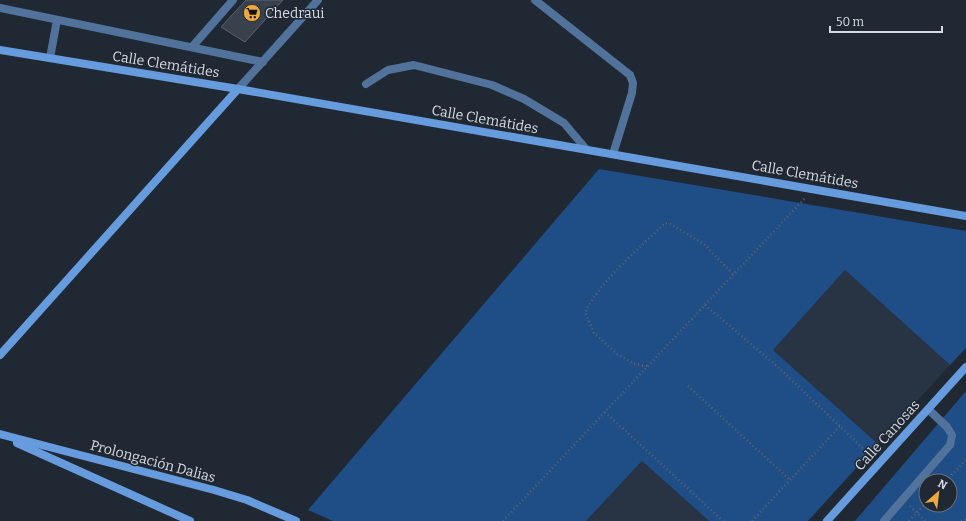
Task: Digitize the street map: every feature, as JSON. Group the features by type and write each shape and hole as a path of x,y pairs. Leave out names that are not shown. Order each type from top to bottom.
{"main road":[{"name":"Calle Clemátides","path":"0,50 238,89 966,216"},
{"path":"0,355 238,89"},
{"name":"Calle Canosas","path":"827,521 966,368"},
{"name":"Prolongación Dalias","path":"0,435 190,521"},
{"name":"Prolongación Dalias","path":"0,435 214,490 247,500 296,521"}],"lane":[{"path":"192,47 233,0"},
{"path":"238,89 318,0"},
{"path":"535,0 630,75 633,83 632,92 613,154"},
{"path":"0,8 262,62"},
{"path":"50,58 58,20"},
{"path":"366,84 388,70 414,65 492,85 524,99 564,123 586,149"},
{"path":"884,521 950,445 952,435 947,427 928,409"}],"path":[{"path":"503,521 606,412 647,366 788,218 813,189"},
{"path":"647,366 634,364 617,354 594,333 590,326 585,312 591,299 609,278 665,223 670,224 704,244 734,275"},
{"path":"705,305 778,367 879,463"},
{"path":"688,386 790,480"},
{"path":"606,412 723,521"},
{"path":"752,521 840,426"},
{"path":"954,473 966,460"},
{"path":"903,500 925,521"},
{"path":"909,521 916,513"},
{"path":"960,521 966,519"}],"shaded area":[{"path":"599,169 966,231 966,348 950,365 845,270 773,350 878,444 808,521 709,521 642,461 586,521 333,521 308,510"},
{"path":"845,270 950,365 878,444 773,350"},
{"path":"966,391 966,521 855,521"},
{"path":"642,461 709,521 586,521"}],"building":[{"name":"Chedraui","path":"246,0 283,0 245,42 221,27"}],"place":[{"name":"Chedraui","path":"252,13"}]}
